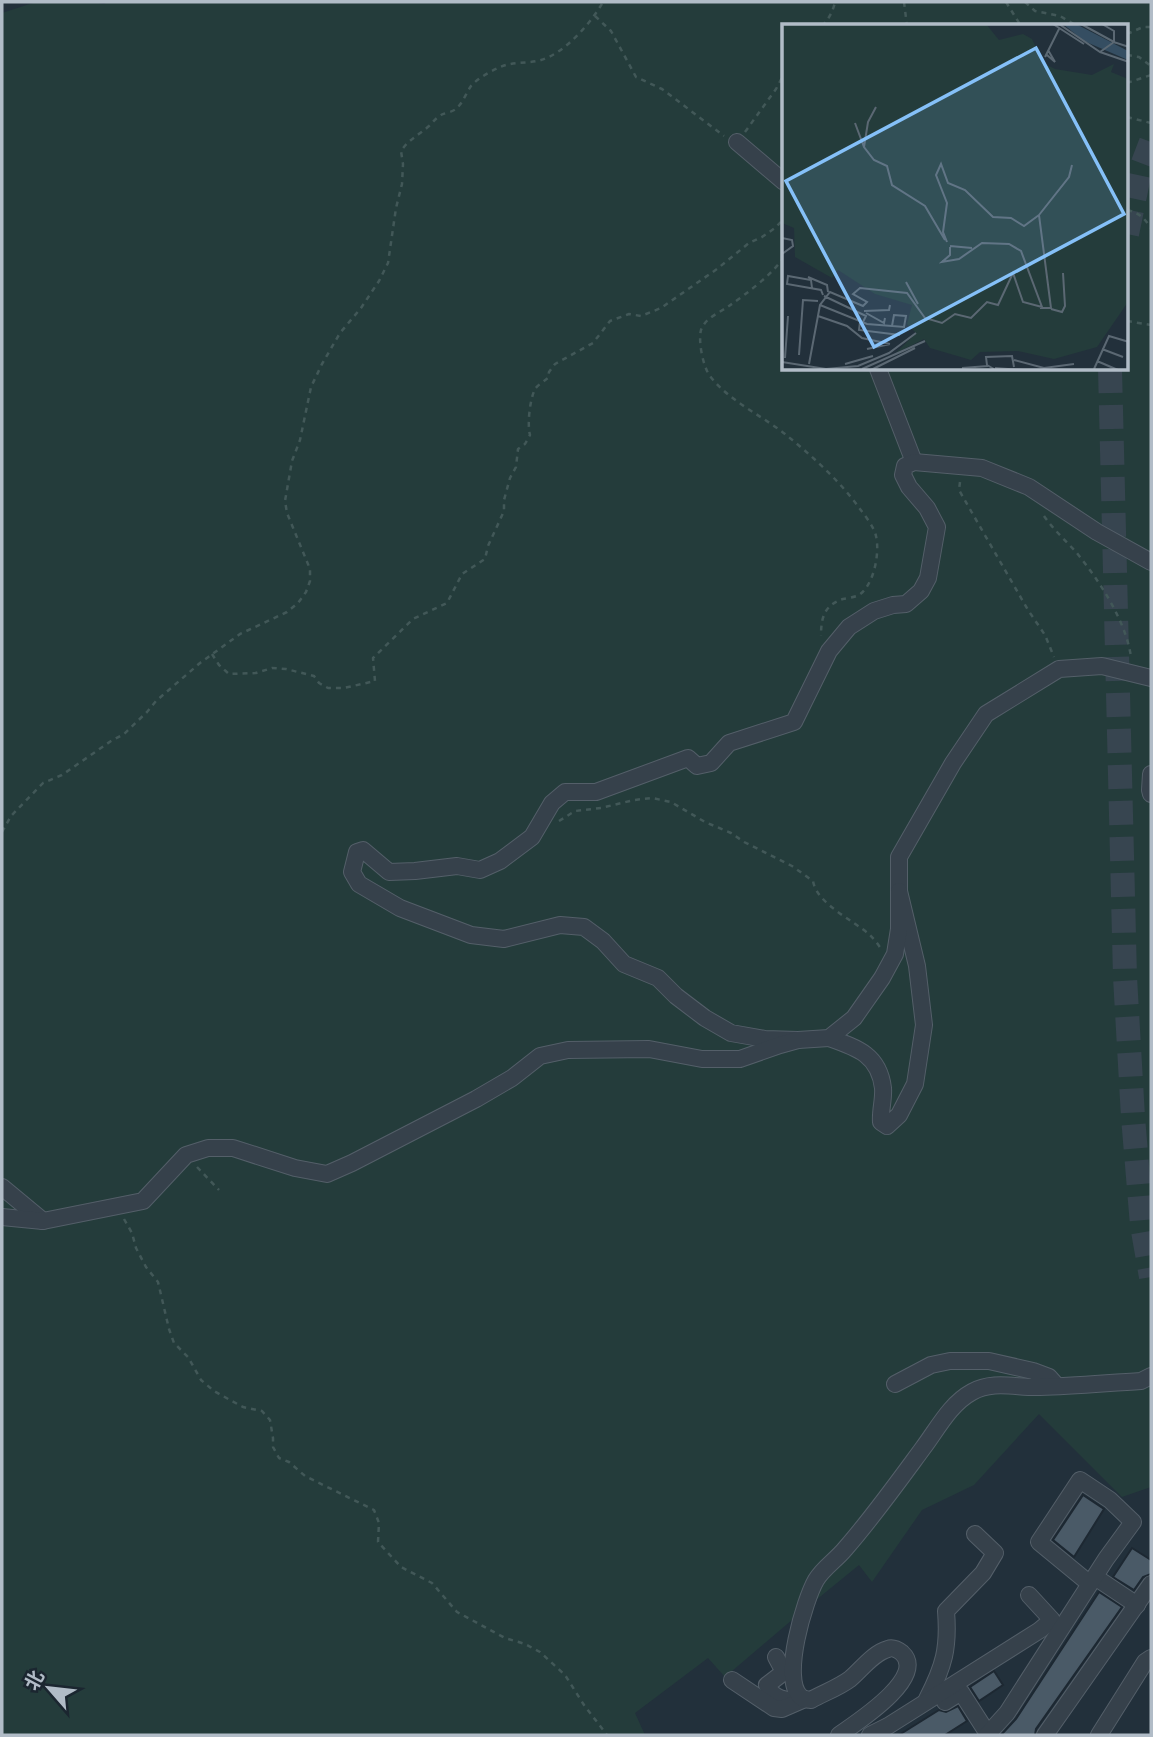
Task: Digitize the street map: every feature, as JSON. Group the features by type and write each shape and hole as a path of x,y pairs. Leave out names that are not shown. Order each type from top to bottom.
{"street":[{"path":"737,142 782,180"},
{"path":"879,371 914,462"},
{"path":"899,891 917,966 924,1026 915,1084 899,1115 887,1126 881,1122 883,1090 877,1063 855,1047 829,1038 798,1040 731,1033 705,1018 658,978 624,964 603,941 584,927 560,925 504,939 471,935 400,908 359,884 352,872 357,852 363,850 389,872 457,866 480,870 500,861 532,837 552,803 565,792 596,792 688,758 697,766 711,763 729,743 794,722 829,652 849,627 874,611 906,604 922,591 928,579 937,527 903,475 905,466 914,462 982,468 1029,486 1097,532 1151,562"},
{"path":"829,1038 854,1018 895,954 899,929 899,857 953,763 986,714 1059,670 1102,666 1151,678"},
{"path":"1151,774 1151,794"},
{"path":"2,1217 43,1221 144,1200 186,1155 208,1148 233,1148 295,1168 327,1174 476,1099 512,1078 540,1056 568,1050 649,1049 702,1059 740,1059 798,1040"},
{"path":"2,1187 43,1221"},
{"path":"895,1384 930,1365 950,1361 989,1361 1033,1371 1049,1377 1057,1386"},
{"path":"802,1700 793,1682 793,1667 802,1617 818,1576 845,1550 953,1407 971,1392 984,1387 1005,1385 1036,1388 1141,1381 1151,1376"},
{"path":"889,1735 961,1692 988,1735 1007,1713 1093,1580 1133,1522 1110,1500 1080,1480 1039,1542 1093,1580 1137,1605"},
{"path":"926,1702 939,1677 944,1660 948,1634 946,1611 983,1573 995,1553 975,1534"},
{"path":"1045,1735 1151,1584"},
{"path":"870,1735 1052,1620 1029,1595"},
{"path":"776,1657 784,1672 768,1685 769,1691 776,1697 802,1700 811,1700 848,1681 887,1649 894,1648 906,1658 908,1671 901,1685 839,1735"},
{"path":"1099,1735 1145,1662 1151,1658"},
{"path":"732,1680 774,1708 782,1709 802,1700"}],"path":[{"path":"2,832 11,816 43,783 62,775 124,734 186,674 240,634 287,612 306,592 310,569 287,513 285,501 292,461 300,440 311,387 322,363 340,333 379,281 388,263 402,184 401,151 405,144 438,117 456,109 472,85 481,78 499,67 552,56 583,29 603,2"},
{"path":"824,24 835,2"},
{"path":"904,2 907,24"},
{"path":"1006,2 1020,24"},
{"path":"1025,2 1035,11 1060,16 1074,24"},
{"path":"595,16 611,32 636,77 662,89 722,135 737,142 782,78"},
{"path":"1128,34 1143,27 1151,27"},
{"path":"1128,55 1139,57 1151,66"},
{"path":"1128,83 1151,75"},
{"path":"1128,117 1151,123"},
{"path":"1128,210 1144,217 1151,228"},
{"path":"212,654 229,674 256,673 272,668 286,669 314,676 319,684 328,688 374,681 373,658 413,619 447,603 462,574 485,559 504,511 504,500 516,467 518,449 530,435 530,408 536,388 548,378 555,364 593,343 610,321 629,314 641,316 661,308 782,221"},
{"path":"782,259 757,284 709,318 701,331 702,354 707,373 723,391 785,435 821,465 854,500 876,536 876,568 859,594 834,602 827,608 821,623 821,641"},
{"path":"1128,321 1151,325"},
{"path":"961,467 959,490 1045,635 1059,670"},
{"path":"1039,493 1041,512 1077,553 1105,592 1130,647 1134,674"},
{"path":"557,823 575,811 652,798 671,802 804,874 813,881 815,890 830,905 872,937 891,961"},
{"path":"186,1155 219,1190"},
{"path":"123,1205 124,1220 132,1233 136,1248 158,1282 174,1343 188,1357 201,1380 214,1391 243,1407 262,1411 270,1420 273,1447 279,1458 289,1462 305,1476 374,1510 379,1523 378,1542 401,1567 432,1583 457,1612 505,1638 540,1652 565,1675 607,1735"}],"green space":[{"path":"36,2 1151,2 1151,1487 1122,1497 1039,1414 974,1485 922,1510 872,1582 859,1565 725,1677 708,1658 635,1713 645,1735 2,1735 2,13"}],"building":[{"path":"1083,1495 1104,1509 1074,1557 1053,1540"},
{"path":"1132,1548 1151,1560 1151,1574 1143,1577 1134,1590 1113,1577"},
{"path":"1099,1592 1122,1607 1036,1729 1035,1735 1001,1735 1016,1719"},
{"path":"994,1671 1003,1685 979,1701 970,1687"},
{"path":"958,1706 967,1721 945,1735 899,1735 939,1710 946,1712"}],"tunnel":[{"path":"1128,229 1140,171 1151,142"},
{"path":"1110,371 1125,977 1142,1225 1151,1277"}]}
